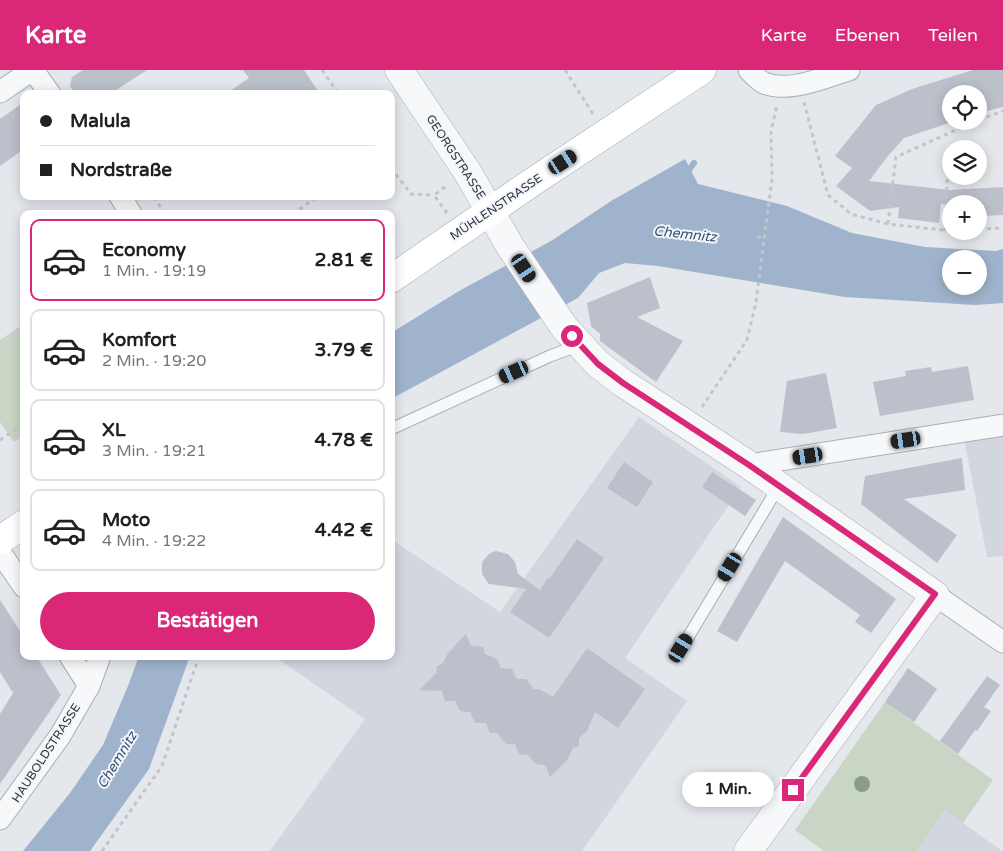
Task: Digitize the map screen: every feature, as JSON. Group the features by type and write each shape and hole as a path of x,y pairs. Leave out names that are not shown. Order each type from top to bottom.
{"main road":[{"name":"MÜHLENSTRASSE","path":"395,276 702,70"},
{"path":"0,540 20,527"}],"street":[{"path":"0,92 33,70 47,90"},
{"name":"GEORGSTRASSE","path":"399,70 468,173 510,246 572,336"},
{"path":"749,70 762,82 790,86 848,70"},
{"path":"572,336 598,364 623,383 749,465 1003,642"},
{"path":"749,465 1003,425"},
{"path":"0,552 20,582"},
{"path":"748,851 935,594"},
{"path":"73,660 89,686"},
{"name":"HAUBOLDSTRASSE","path":"0,819 60,736 89,686 99,660"}],"lane":[{"path":"395,427 550,356 572,336"},
{"path":"681,648 779,486"}],"path":[{"path":"322,70 336,90"},
{"path":"565,70 606,133"},
{"path":"689,426 747,340 756,302 772,179 771,132 790,86"},
{"path":"790,86 828,195 851,214 888,224 942,231"},
{"path":"987,118 1003,112"},
{"path":"888,224 896,157 957,130"},
{"path":"395,173 411,194 434,194 468,173"},
{"path":"434,194 460,232"},
{"path":"299,210 313,200"},
{"path":"987,229 1003,228"},
{"path":"757,237 765,238"},
{"path":"0,440 20,427"},
{"path":"102,851 162,766 198,660"}],"shaded area":[{"path":"639,417 741,487 625,658 687,701 582,851 270,851 365,719 280,660 395,660 395,542 500,612"},
{"path":"1003,433 1003,556 987,557 964,438"},
{"path":"945,810 1002,851 917,851"}],"green space":[{"path":"20,327 20,438 14,442 0,422 0,340"},
{"path":"885,702 993,780 963,823 945,810 917,851 824,851 795,830"}],"water":[{"name":"Chemnitz","path":"685,159 698,184 787,206 852,233 925,247 978,250 942,250 942,295 987,295 987,250 1003,249 1003,303 975,305 845,297 658,266 625,263 599,273 578,298 395,397 395,331 459,291 551,241 611,201"},
{"name":"Chemnitz","path":"138,660 189,660 149,769 90,851 23,851 70,793 103,745"}],"building":[{"path":"83,70 147,70 116,90 72,90 70,86 72,77"},
{"path":"243,70 304,70 317,90 232,90 249,78"},
{"path":"973,70 1003,70 1003,107 987,111 987,85 942,85 942,125 904,138 869,181 950,190 1003,187 1003,215 987,216 987,195 942,195 939,223 898,218 899,207 870,211 836,186 852,168 835,156 876,105 912,89"},
{"path":"20,105 20,152 0,166 0,119"},
{"path":"650,277 660,308 637,317 683,341 656,382 600,341 600,334 591,326 587,303"},
{"path":"968,366 974,400 880,416 873,382 906,376 905,371 931,367 932,372"},
{"path":"826,373 837,428 803,434 780,432 787,381"},
{"path":"962,458 965,490 904,499 957,535 937,563 861,504 865,476"},
{"path":"624,462 653,482 637,507 607,488"},
{"path":"712,472 756,500 745,516 702,487"},
{"path":"783,517 896,599 871,633 855,622 860,615 785,561 737,642 717,631"},
{"path":"577,539 604,558 549,638 510,612 526,589 489,584 482,574 482,562 490,553 496,551 508,554 515,562 518,574 540,590"},
{"path":"0,600 20,631 20,660 39,660 61,695 0,784 0,714 13,693 0,672"},
{"path":"466,634 471,646 483,647 485,654 497,659 501,668 512,669 517,679 526,679 534,689 539,689 553,697 587,648 645,689 618,728 595,712 587,731 579,738 579,746 573,748 568,759 550,777 545,765 536,764 528,755 519,754 515,744 506,744 497,733 490,733 486,723 475,723 470,712 460,711 455,701 445,701 442,691 419,690 436,673 437,666 443,663 448,653"},
{"path":"908,668 937,689 914,722 885,702"},
{"path":"987,676 1000,685 984,707 991,711 958,754 940,741"}],"waterway":[{"path":"686,174 694,163"}],"route":[{"path":"572,336 598,364 623,383 749,465 935,594 793,790"}]}
